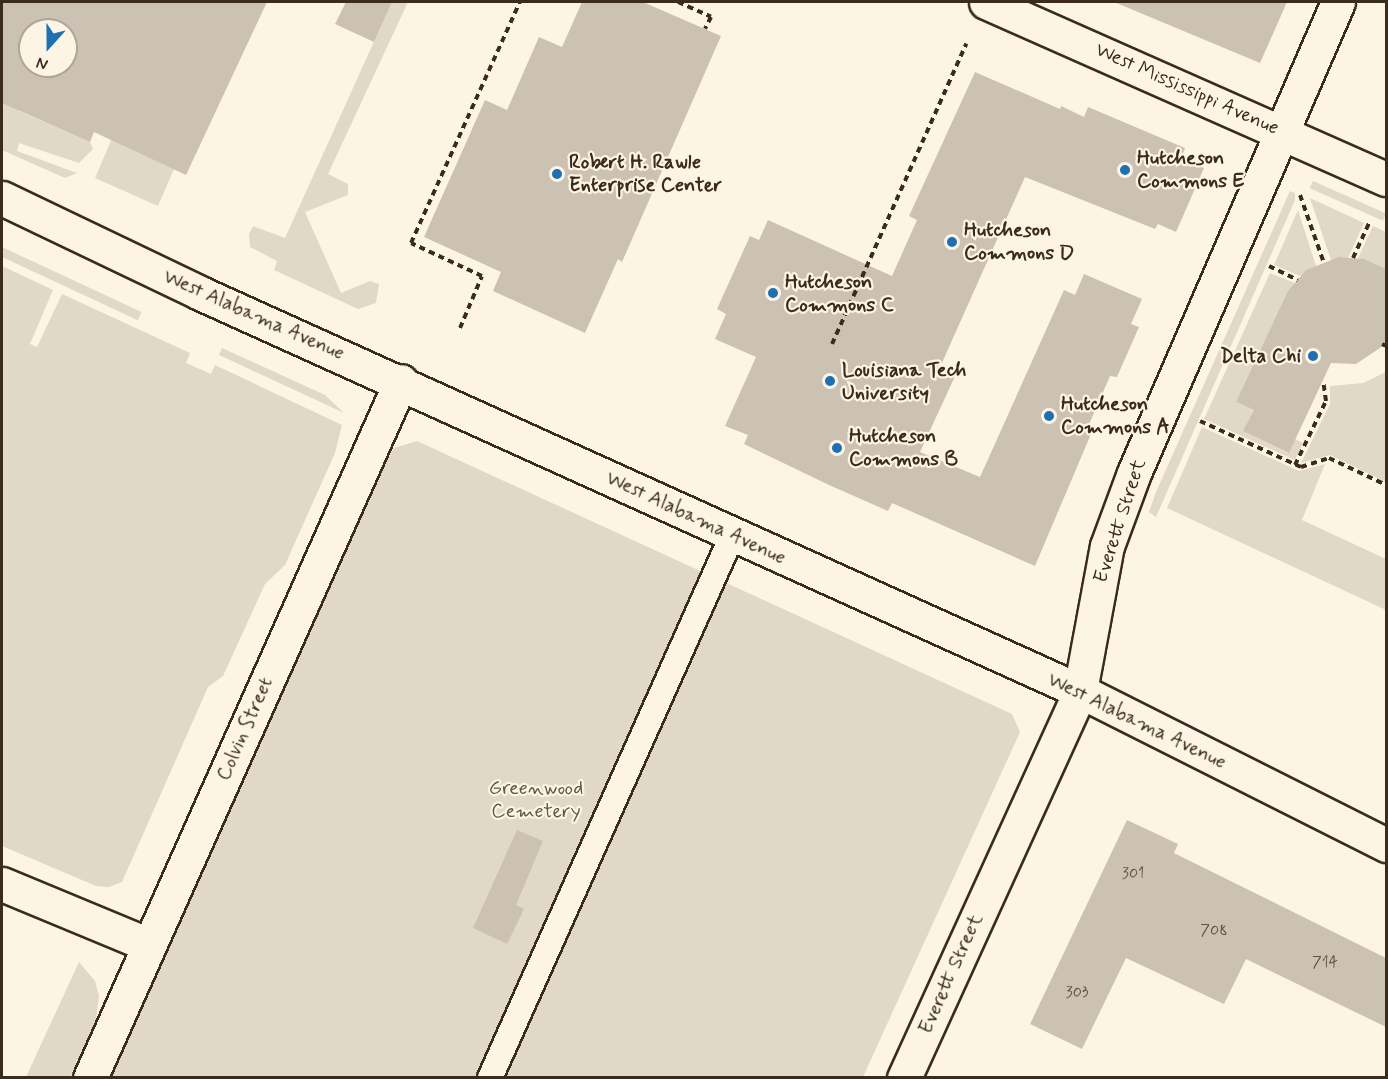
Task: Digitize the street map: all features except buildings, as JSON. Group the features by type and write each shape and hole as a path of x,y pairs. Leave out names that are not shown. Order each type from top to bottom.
{"street":[{"name":"West Mississippi Avenue","path":"986,2 1281,130 1386,179"},
{"name":"Everett Street","path":"904,1077 1080,692 1090,623 1115,525 1281,130 1338,2"},
{"name":"West Alabama Avenue","path":"2,198 200,293 401,381 732,536 1080,692 1386,845"},
{"name":"Colvin Street","path":"90,1077 401,381"},
{"path":"2,885 149,945"}],"lane":[{"path":"490,1077 732,536"}],"path":[{"path":"460,328 482,276 411,243 520,2"},
{"path":"678,2 711,17 705,29"},
{"path":"832,344 966,44"},
{"path":"1300,195 1324,263"},
{"path":"1353,258 1370,221"},
{"path":"1269,266 1298,280"},
{"path":"1295,465 1326,400 1323,380"},
{"path":"1200,421 1295,465 1301,467 1329,458 1386,485"}],"green space":[{"path":"32,2 85,2 78,20 78,18 26,18"},
{"path":"175,2 189,2 123,145 174,169 158,206 95,178 158,30 162,31"},
{"path":"392,2 408,2 328,174 348,184 348,195 305,212 341,293 370,281 379,284 376,303 358,309 274,270 277,261 250,247 249,234 253,226 285,238"},
{"path":"18,39 18,78 34,78 19,111 90,142 93,149 79,163 19,143 17,151 77,173 65,178 2,150 2,82"},
{"path":"1313,181 1386,214 1383,221 1310,188"},
{"path":"1290,191 1295,193 1295,200 1156,517 1149,512 1156,492"},
{"path":"1310,198 1364,223 1348,258 1331,260"},
{"path":"1298,210 1316,266 1300,276 1274,265"},
{"path":"1373,226 1386,232 1386,269 1358,258"},
{"path":"2,247 142,312 138,320 2,257"},
{"path":"2,266 53,290 30,344 37,347 62,294 190,353 186,363 211,374 215,365 342,425 335,453 285,565 265,584 223,676 208,687 122,882 109,887 96,886 2,846"},
{"path":"1270,273 1295,283 1236,402 1254,410 1244,431 1288,453 1295,439 1303,443 1295,460 1204,419"},
{"path":"222,348 325,395 344,413 219,355"},
{"path":"1386,372 1386,482 1330,455 1301,463 1330,404 1330,386 1363,383"},
{"path":"1202,427 1299,471 1325,464 1302,520 1386,559 1386,610 1167,508"},
{"name":"Greenwood Cemetery","path":"417,441 1012,714 1020,732 863,1077 106,1078 374,484 394,448"},
{"path":"79,962 95,981 99,996 96,1020 70,1077 26,1077"}],"place":[{"name":"Hutcheson Commons E","path":"1125,170"},
{"name":"Robert H. Rawle Enterprise Center","path":"557,174"},
{"name":"Hutcheson Commons D","path":"952,242"},
{"name":"Hutcheson Commons C","path":"773,293"},
{"name":"Delta Chi","path":"1313,356"},
{"name":"Louisiana Tech University","path":"830,381"},
{"name":"Hutcheson Commons A","path":"1049,416"},
{"name":"Hutcheson Commons B","path":"837,448"}]}
